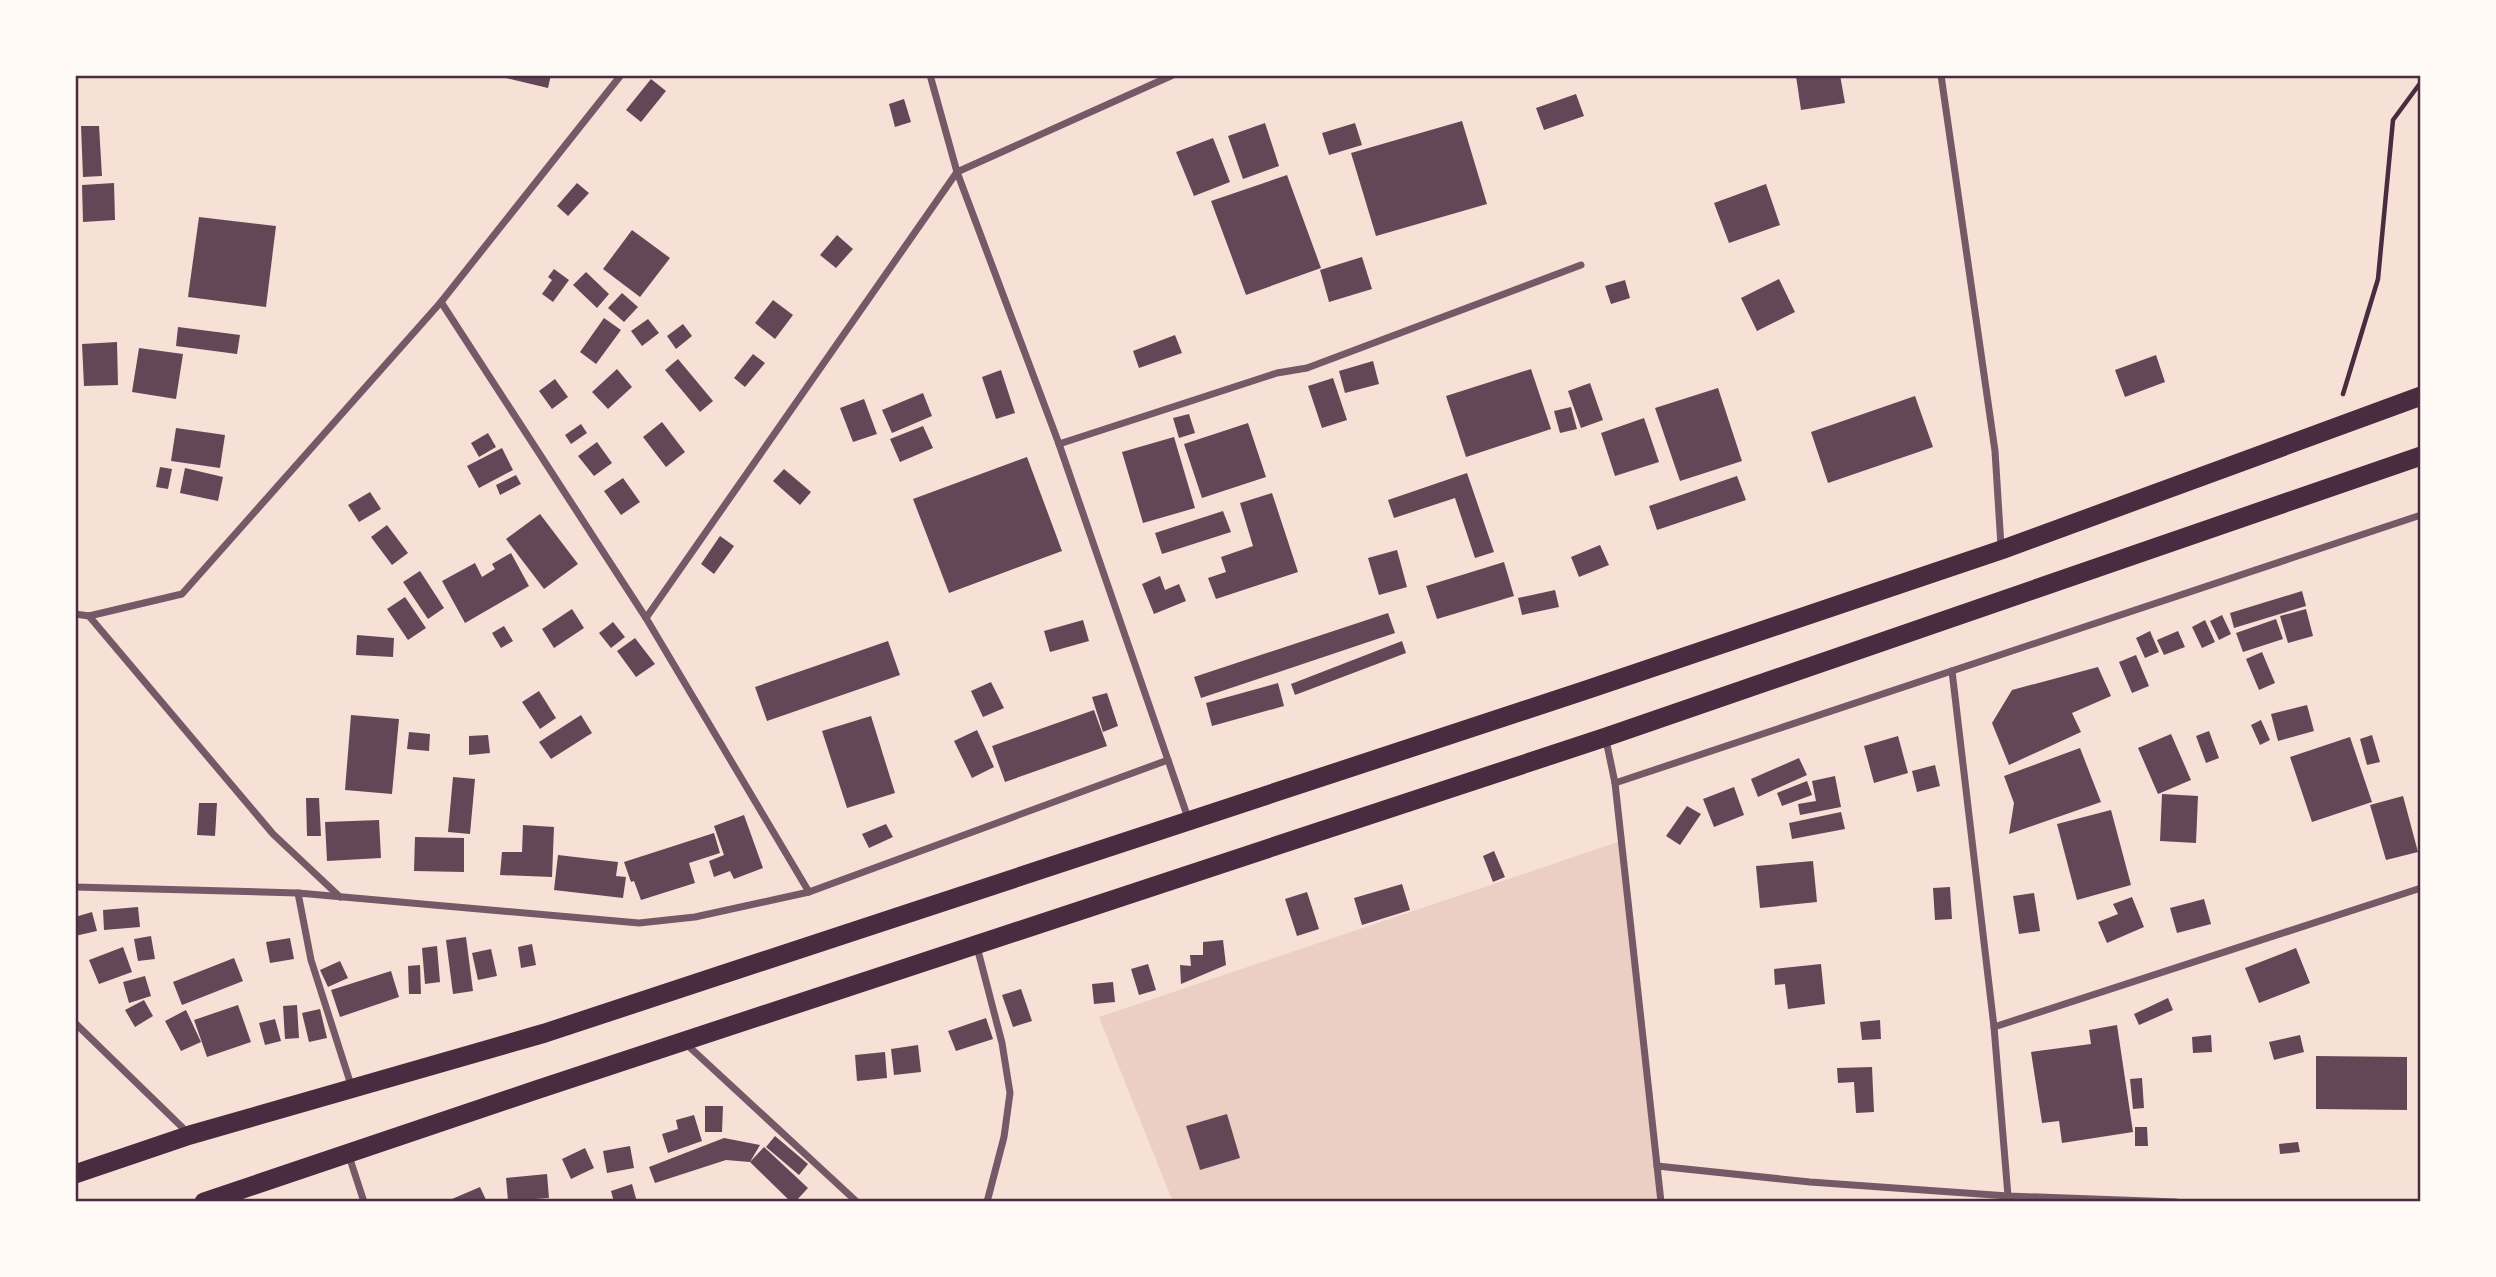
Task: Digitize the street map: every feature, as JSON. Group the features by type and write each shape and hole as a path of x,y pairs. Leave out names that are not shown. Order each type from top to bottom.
{"highway":[{"path":"75,1174 190,1135 545,1033 1189,822 2001,550 2421,396"},
{"path":"204,1202 1606,737 2421,456"}],"street":[{"path":"75,614 89,616 182,594 441,302 621,75"},
{"path":"930,75 957,172 1059,444 1189,822"},
{"path":"646,618 957,172 1173,75"},
{"path":"1941,75 1995,451 2001,550"},
{"path":"1059,444 1277,373 1307,368 1581,265"},
{"path":"441,302 646,618 809,892"},
{"path":"1615,783 2421,515"},
{"path":"89,616 273,834 341,897"},
{"path":"1952,671 1994,1027 2008,1196"},
{"path":"1606,737 1615,783 1661,1202"},
{"path":"75,887 298,893 639,923 695,917 809,892 1167,760"},
{"path":"1994,1027 2421,888"},
{"path":"298,893 312,960 352,1088"},
{"path":"976,946 1002,1043 1010,1093 1004,1137 987,1202"},
{"path":"75,1023 190,1135"},
{"path":"684,1042 857,1202"},
{"path":"348,1153 364,1202"},
{"path":"1657,1166 1810,1182 2008,1196 2176,1202"}],"path":[{"path":"2332,429 2378,279 2393,120 2421,82"}],"shaded area":[{"path":"1621,841 1661,1202 1173,1202 1099,1017"}],"building":[{"path":"493,75 551,75 548,88"},
{"path":"1840,75 1845,103 1801,110 1796,76"},
{"path":"651,79 666,91 641,122 626,110"},
{"path":"1576,94 1584,116 1544,130 1536,108"},
{"path":"904,99 911,122 895,127 889,104"},
{"path":"1462,121 1487,204 1376,236 1351,153"},
{"path":"1265,123 1279,166 1243,179 1228,136"},
{"path":"1355,123 1362,145 1329,155 1322,133"},
{"path":"81,126 99,126 102,176 83,177"},
{"path":"1213,138 1230,182 1194,196 1176,152"},
{"path":"1287,175 1321,268 1246,295 1211,201"},
{"path":"114,183 115,220 83,222 82,185"},
{"path":"577,183 589,193 568,216 557,206"},
{"path":"1766,184 1780,225 1729,243 1714,203"},
{"path":"199,217 276,226 266,307 188,297"},
{"path":"632,230 670,258 640,297 603,269"},
{"path":"837,235 853,249 836,268 820,255"},
{"path":"1362,257 1372,289 1329,302 1320,270"},
{"path":"554,269 569,280 553,302 542,294 552,280 548,277"},
{"path":"586,272 609,294 597,308 573,285"},
{"path":"1779,279 1795,312 1757,331 1741,298"},
{"path":"1625,280 1630,298 1611,304 1605,286"},
{"path":"622,293 638,307 624,322 608,308"},
{"path":"773,300 793,315 775,339 755,323"},
{"path":"604,318 621,330 596,364 580,352"},
{"path":"648,319 659,333 642,346 631,331"},
{"path":"683,324 692,336 676,349 667,336"},
{"path":"178,327 240,335 237,354 176,346"},
{"path":"1175,335 1182,353 1139,368 1133,351"},
{"path":"117,342 118,385 84,386 82,344"},
{"path":"139,348 183,354 176,399 132,392"},
{"path":"753,354 765,363 745,387 734,378"},
{"path":"2156,355 2165,382 2125,397 2115,370"},
{"path":"678,359 713,401 700,412 665,370"},
{"path":"1373,361 1379,384 1345,393 1339,371"},
{"path":"617,369 632,387 608,409 592,392"},
{"path":"1531,369 1551,429 1466,457 1446,396"},
{"path":"1001,370 1015,413 996,419 982,377"},
{"path":"1333,378 1347,420 1322,428 1308,386"},
{"path":"555,379 568,397 552,409 539,391"},
{"path":"1590,383 1603,420 1581,428 1568,391"},
{"path":"1718,388 1742,461 1680,481 1655,408"},
{"path":"923,393 932,416 892,433 882,410"},
{"path":"1915,396 1933,447 1828,483 1811,432"},
{"path":"864,399 877,434 853,442 840,408"},
{"path":"1571,407 1577,429 1560,433 1554,411"},
{"path":"1189,414 1195,433 1179,438 1173,418"},
{"path":"1644,418 1659,462 1615,476 1601,433"},
{"path":"662,422 685,452 666,467 643,437"},
{"path":"1248,423 1266,477 1202,498 1184,444"},
{"path":"581,424 587,433 571,444 565,435"},
{"path":"923,426 933,448 900,462 890,439"},
{"path":"176,428 225,435 220,468 171,461"},
{"path":"488,433 496,447 479,457 471,443"},
{"path":"1174,437 1195,508 1143,523 1122,452"},
{"path":"597,442 612,463 594,476 578,456"},
{"path":"502,448 513,470 479,488 467,466"},
{"path":"1027,457 1062,551 949,593 913,499"},
{"path":"160,467 172,469 168,489 156,487"},
{"path":"185,468 223,477 218,501 180,493"},
{"path":"784,469 811,492 800,505 773,481"},
{"path":"1467,473 1494,552 1475,558 1455,498 1394,518 1388,500"},
{"path":"516,475 521,484 500,495 496,485"},
{"path":"1737,476 1746,500 1657,530 1649,506"},
{"path":"623,478 640,502 621,515 604,491"},
{"path":"370,492 381,509 359,522 348,505"},
{"path":"1272,493 1298,572 1216,599 1208,578 1226,572 1221,557 1253,546 1240,503"},
{"path":"1223,511 1231,532 1162,554 1155,533"},
{"path":"540,514 578,564 544,589 506,539"},
{"path":"387,525 408,553 392,565 371,537"},
{"path":"720,536 734,546 714,574 701,564"},
{"path":"1600,545 1609,565 1579,577 1571,557"},
{"path":"1397,550 1407,587 1379,595 1368,558"},
{"path":"511,553 529,586 465,623 442,581 475,563 482,577 495,569 492,564"},
{"path":"1504,562 1514,596 1437,619 1426,586"},
{"path":"420,571 444,608 428,619 403,582"},
{"path":"1160,576 1165,590 1179,584 1186,601 1154,614 1142,584"},
{"path":"1555,590 1559,607 1522,615 1518,598"},
{"path":"2302,591 2306,606 2234,628 2230,613"},
{"path":"405,597 426,628 408,640 387,609"},
{"path":"572,609 584,628 554,648 542,629"},
{"path":"2306,609 2313,636 2288,643 2280,616"},
{"path":"1388,613 1395,633 1201,698 1194,677"},
{"path":"2222,615 2231,634 2219,640 2210,621"},
{"path":"2276,619 2283,639 2243,652 2236,633"},
{"path":"1083,620 1089,641 1050,652 1044,631"},
{"path":"2205,620 2215,642 2202,648 2192,627"},
{"path":"613,622 625,637 611,648 599,633"},
{"path":"504,626 513,641 501,648 492,633"},
{"path":"2150,631 2159,652 2145,658 2136,638"},
{"path":"2178,631 2185,647 2164,655 2157,640"},
{"path":"357,635 394,638 393,657 356,655"},
{"path":"635,638 655,664 636,677 617,651"},
{"path":"888,641 900,675 767,721 755,687"},
{"path":"1402,641 1406,653 1295,695 1291,684"},
{"path":"2262,652 2275,683 2259,690 2246,659"},
{"path":"2136,655 2149,686 2132,693 2119,662"},
{"path":"2098,667 2111,696 2072,713 2081,732 2009,765 1992,723 2012,690"},
{"path":"991,682 1004,708 983,717 971,691"},
{"path":"1278,683 1284,706 1212,726 1206,703"},
{"path":"539,691 556,718 540,729 522,702"},
{"path":"1107,693 1118,726 1103,732 1092,697"},
{"path":"2307,705 2314,731 2278,741 2271,714"},
{"path":"1094,710 1107,746 1005,782 992,746"},
{"path":"351,715 399,719 392,794 345,790"},
{"path":"581,715 592,733 551,759 539,742"},
{"path":"871,716 895,793 847,808 822,731"},
{"path":"2261,720 2270,740 2260,745 2251,725"},
{"path":"977,730 994,767 972,778 954,741"},
{"path":"2209,731 2219,758 2206,763 2196,736"},
{"path":"409,732 430,734 429,751 407,749"},
{"path":"2171,734 2191,780 2158,794 2138,748"},
{"path":"488,735 490,753 469,755 469,736"},
{"path":"2372,735 2380,762 2367,765 2360,739"},
{"path":"1898,736 1908,773 1874,783 1864,746"},
{"path":"2350,737 2372,802 2312,822 2290,757"},
{"path":"2080,748 2101,802 2009,834 2014,803 2004,776"},
{"path":"1799,758 1807,775 1758,797 1751,779"},
{"path":"1935,765 1940,786 1917,792 1912,771"},
{"path":"1835,776 1841,807 1800,815 1798,804 1816,801 1812,781"},
{"path":"453,777 475,779 470,834 448,832"},
{"path":"1807,781 1812,795 1782,806 1777,793"},
{"path":"1734,787 1744,815 1714,827 1703,799"},
{"path":"2162,794 2198,796 2196,843 2160,841"},
{"path":"2403,796 2418,852 2386,860 2370,805"},
{"path":"306,798 319,798 321,836 307,836"},
{"path":"199,803 217,803 215,836 197,835"},
{"path":"1687,806 1701,814 1680,845 1666,836"},
{"path":"2111,810 2131,885 2077,900 2057,824"},
{"path":"1841,812 1845,829 1792,839 1789,823"},
{"path":"744,815 763,868 734,879 730,871 714,877 709,861 724,855 714,826"},
{"path":"379,820 381,858 327,861 325,822"},
{"path":"886,824 893,837 869,848 862,834"},
{"path":"523,825 554,827 552,877 500,875 502,852 522,852"},
{"path":"714,833 720,853 689,863 695,883 641,900 624,862"},
{"path":"415,837 464,838 464,872 414,871"},
{"path":"1494,851 1505,877 1493,882 1483,856"},
{"path":"558,855 618,862 616,876 626,877 623,898 554,890"},
{"path":"1813,861 1817,902 1760,908 1756,866"},
{"path":"1402,884 1410,910 1362,925 1354,898"},
{"path":"1950,887 1952,919 1935,920 1933,888"},
{"path":"1307,892 1319,929 1297,936 1285,899"},
{"path":"2034,893 2040,931 2019,934 2013,896"},
{"path":"2132,897 2144,927 2107,943 2098,922 2118,914 2113,904"},
{"path":"2204,899 2211,924 2177,933 2170,908"},
{"path":"138,907 140,927 104,930 103,910"},
{"path":"92,912 97,931 75,936 75,917"},
{"path":"151,936 155,959 138,961 134,939"},
{"path":"466,937 473,991 453,994 446,940"},
{"path":"290,938 294,959 270,963 266,942"},
{"path":"1223,940 1226,965 1181,984 1180,965 1191,966 1190,955 1203,955 1203,942"},
{"path":"532,944 536,965 521,968 518,947"},
{"path":"437,946 440,982 425,984 422,948"},
{"path":"123,947 132,972 99,984 89,960"},
{"path":"2296,948 2310,983 2259,1003 2245,968"},
{"path":"491,949 497,976 478,980 472,953"},
{"path":"234,958 243,981 182,1005 173,982"},
{"path":"340,961 348,978 328,987 320,970"},
{"path":"1148,964 1156,990 1139,995 1131,969"},
{"path":"1821,964 1825,1004 1788,1009 1785,984 1775,985 1774,969"},
{"path":"420,965 421,994 409,994 408,966"},
{"path":"391,971 399,997 340,1017 331,990"},
{"path":"145,976 151,996 129,1003 123,982"},
{"path":"1113,982 1115,1002 1094,1004 1092,984"},
{"path":"1021,989 1032,1021 1013,1027 1002,995"},
{"path":"2168,998 2173,1010 2139,1025 2134,1014"},
{"path":"144,1000 153,1016 135,1027 125,1010"},
{"path":"238,1005 251,1042 207,1057 194,1020"},
{"path":"297,1005 299,1038 285,1039 283,1006"},
{"path":"320,1009 327,1038 309,1042 302,1013"},
{"path":"186,1010 201,1042 181,1051 165,1021"},
{"path":"986,1018 993,1039 956,1051 948,1031"},
{"path":"275,1019 281,1041 265,1045 259,1023"},
{"path":"1880,1020 1881,1039 1862,1040 1860,1022"},
{"path":"2117,1025 2133,1132 2062,1143 2059,1121 2042,1123 2031,1052 2091,1044 2089,1030"},
{"path":"2211,1035 2212,1052 2193,1053 2192,1037"},
{"path":"2300,1035 2304,1052 2274,1060 2269,1042"},
{"path":"918,1045 921,1072 894,1075 891,1049"},
{"path":"885,1052 887,1078 857,1081 855,1055"},
{"path":"2316,1056 2407,1057 2407,1110 2316,1109"},
{"path":"1872,1067 1874,1112 1856,1113 1854,1082 1838,1083 1837,1068"},
{"path":"2142,1078 2144,1108 2133,1109 2130,1079"},
{"path":"705,1106 723,1106 722,1132 705,1132"},
{"path":"1227,1114 1240,1158 1200,1170 1186,1126"},
{"path":"694,1115 702,1141 668,1153 662,1134 678,1129 676,1120"},
{"path":"2135,1127 2147,1127 2148,1146 2135,1146"},
{"path":"775,1136 808,1164 799,1175 766,1147"},
{"path":"724,1138 760,1145 750,1162 726,1160 655,1183 649,1167"},
{"path":"2298,1142 2300,1152 2280,1154 2279,1144"},
{"path":"630,1146 634,1168 607,1173 603,1151"},
{"path":"764,1147 808,1188 795,1202 791,1202 750,1162"},
{"path":"585,1148 594,1168 571,1179 562,1159"},
{"path":"547,1174 549,1198 508,1201 506,1178"},
{"path":"632,1184 637,1202 614,1202 611,1191"},
{"path":"480,1187 487,1202 445,1202"}]}
